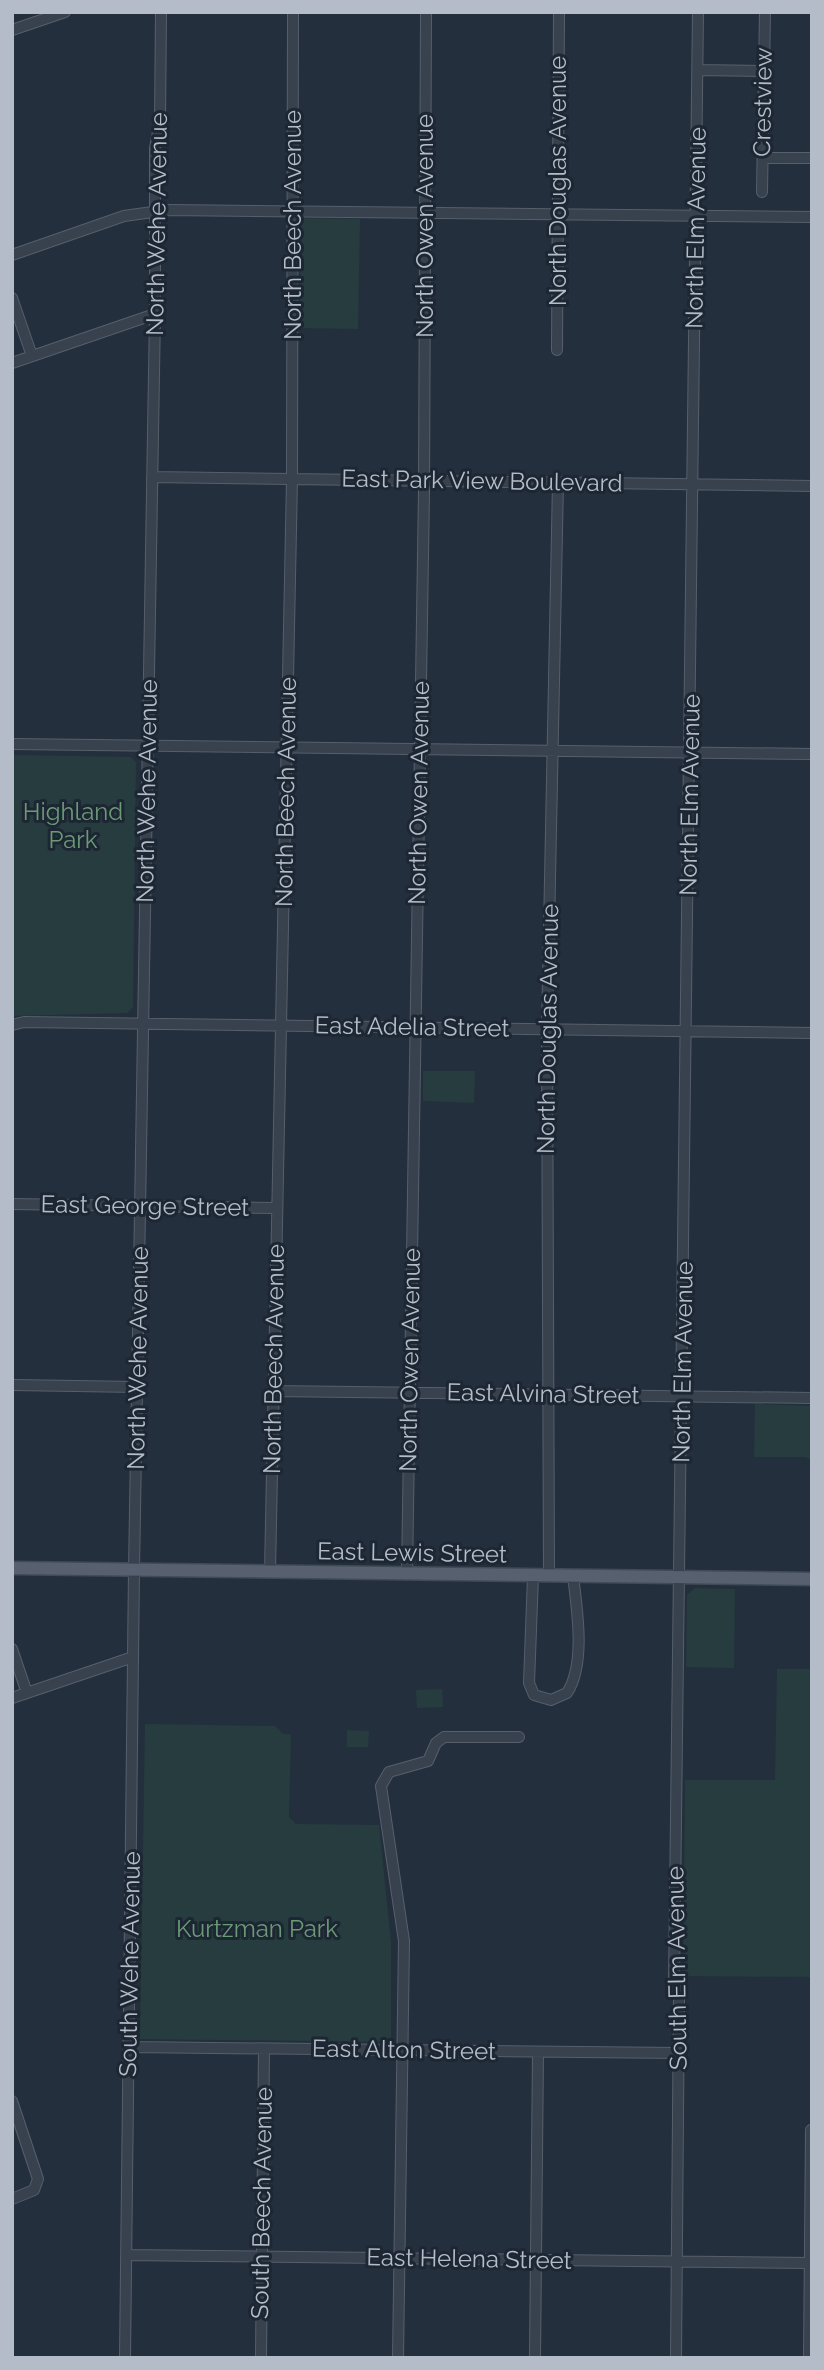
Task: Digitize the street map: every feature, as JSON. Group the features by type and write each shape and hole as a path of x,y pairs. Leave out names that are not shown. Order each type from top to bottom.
{"main road":[{"name":"East Lewis Street","path":"12,1568 812,1579"}],"street":[{"path":"12,30 65,12"},
{"name":"North Wehe Avenue","path":"134,1570 160,12"},
{"name":"North Beech Avenue","path":"270,1572 292,479 293,12"},
{"name":"North Owen Avenue","path":"407,1574 424,481 426,12"},
{"name":"North Douglas Avenue","path":"557,350 559,12"},
{"name":"North Elm Avenue","path":"680,1578 698,12"},
{"name":"Crestview","path":"762,192 765,12"},
{"path":"698,70 763,71"},
{"path":"763,158 812,158"},
{"path":"12,255 124,216 155,212 812,217"},
{"path":"12,298 32,356"},
{"path":"12,363 155,314"},
{"name":"East Park View Boulevard","path":"152,477 812,486"},
{"name":"North Douglas Avenue","path":"549,1576 547,1029 558,482"},
{"path":"12,744 812,754"},
{"name":"East Adelia Street","path":"12,1025 24,1022 812,1033"},
{"name":"East George Street","path":"12,1205 277,1208"},
{"path":"12,1385 137,1387"},
{"name":"East Alvina Street","path":"274,1391 812,1398"},
{"name":"South Wehe Avenue","path":"125,2358 134,1570"},
{"path":"533,1576 529,1684 534,1695 551,1700 567,1693 573,1681 579,1630 573,1576"},
{"name":"South Elm Avenue","path":"676,2358 680,1994 674,1983 680,1578"},
{"path":"12,1648 27,1693"},
{"path":"12,1698 133,1657"},
{"path":"398,2358 404,1941 381,1793 384,1777 398,1767 428,1761 436,1743 444,1737 519,1737"},
{"name":"East Alton Street","path":"130,2047 679,2053"},
{"name":"South Beech Avenue","path":"261,2358 264,2049"},
{"path":"535,2358 538,2052"},
{"path":"12,2101 37,2172 37,2185 29,2193 12,2199"},
{"path":"809,2358 811,2130"},
{"name":"East Helena Street","path":"127,2255 811,2263"}],"green space":[{"path":"301,218 360,219 358,329 299,328"},
{"name":"Highland Park","path":"12,755 131,757 136,762 133,1007 127,1013 12,1016"},
{"path":"423,1071 475,1071 474,1103 423,1101"},
{"path":"755,1404 812,1406 812,1460 805,1457 754,1457"},
{"path":"695,1588 735,1589 734,1668 686,1667 687,1595"},
{"path":"777,1669 812,1669 812,1977 683,1976 685,1780 775,1780"},
{"path":"442,1689 443,1707 417,1708 416,1690"},
{"name":"Kurtzman Park","path":"145,1724 275,1726 283,1734 291,1734 289,1817 296,1824 379,1825 391,1942 391,2042 140,2039"},
{"path":"347,1730 369,1731 368,1747 347,1747"}]}
